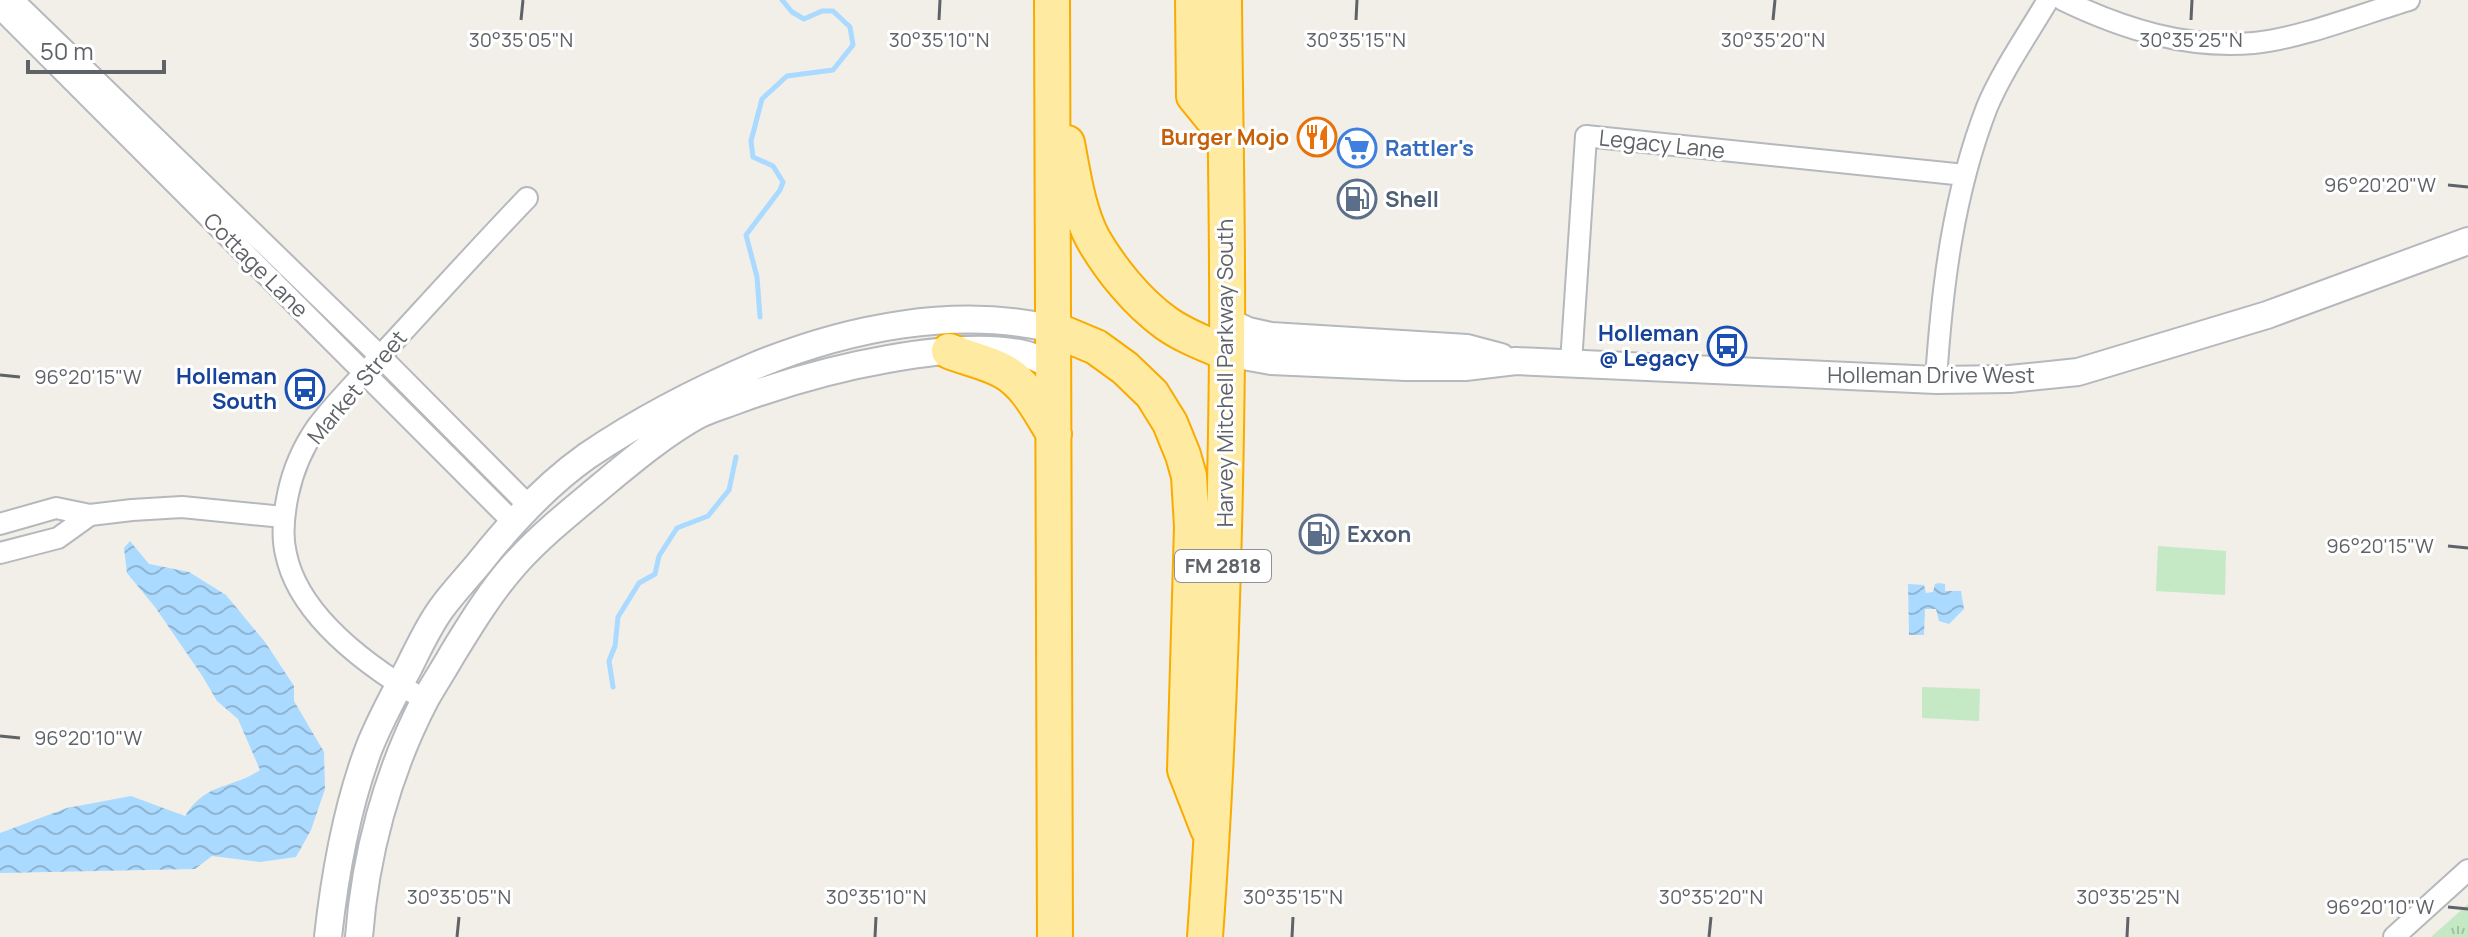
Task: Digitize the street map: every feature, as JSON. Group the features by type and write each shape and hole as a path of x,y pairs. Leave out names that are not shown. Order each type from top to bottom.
{"highway":[{"path":"1052,0 1055,937"},
{"path":"1193,0 1194,96 1225,134"},
{"name":"Harvey Mitchell Parkway South","path":"1205,937 1222,615 1227,337 1224,0"},
{"path":"1052,67 1074,180 1092,237 1141,303 1167,324 1190,337 1227,337"},
{"path":"1053,329 1096,347 1125,368 1152,394 1170,423 1183,455 1189,476 1192,527 1185,770 1212,841"},
{"path":"949,351 1001,369 1012,377 1023,386 1054,435"},
{"path":"1055,884 1069,937"}],"street":[{"name":"Cottage Lane","path":"13,0 380,356 521,514"},
{"path":"1936,380 1942,293 1950,238 1965,175 1988,105 2048,0"},
{"path":"2063,0 2122,26 2156,35 2220,44 2255,43 2286,37 2409,0"},
{"name":"Cottage Lane","path":"0,8 364,374 521,514"},
{"name":"Legacy Lane","path":"1571,363 1586,136 1965,175"},
{"name":"Market Street","path":"425,700 360,657 324,622 297,587 286,554 283,517 292,472 316,428 527,198"},
{"name":"Holleman Drive West","path":"1227,337 1271,361 1406,367 1465,367 1516,361 1936,380 2010,379 2078,372 2107,365 2267,315 2468,241"},
{"path":"299,309 315,293"},
{"path":"328,937 335,879 356,787 370,746 399,685 441,609 521,514 585,457 727,377 799,348 843,335 946,321 1023,322 1053,329"},
{"path":"359,937 362,900 374,838 394,774 425,700 486,600 515,564 556,523 645,449 699,414 840,367 949,351 1022,352 1041,358 1053,367"},
{"path":"0,524 56,508 90,515 182,507 283,517"},
{"path":"0,553 58,538 90,515"},
{"path":"2394,937 2468,870"}],"green space":[{"path":"2158,546 2226,551 2225,595 2156,591"},
{"path":"1922,687 1980,689 1979,721 1922,718"},
{"path":"2468,904 2468,937 2431,937"}],"water":[{"path":"130,541 149,564 189,572 226,595 265,642 294,686 294,701 324,752 325,789 311,830 296,857 260,862 212,856 195,869 0,873 0,833 67,808 131,796 185,816 201,797 260,770 238,719 217,701 155,607 127,573 124,548"},
{"path":"1908,584 1924,585 1926,593 1933,592 1935,584 1945,584 1945,591 1961,591 1964,609 1949,624 1939,621 1936,609 1925,609 1924,635 1909,635"}],"waterway":[{"path":"760,317 757,277 746,235 783,182 773,166 753,157 751,141 762,99 787,76 833,70 853,45 850,27 833,11 822,11 804,19 792,12 782,0"},
{"path":"613,687 609,661 615,646 618,617 639,583 655,574 659,556 677,528 708,516 729,490 736,457"}],"place":[{"name":"Burger Mojo","path":"1317,137"},
{"name":"Rattler's","path":"1357,148"},
{"name":"Shell","path":"1357,199"},
{"name":"Holleman @ Legacy","path":"1727,346"},
{"name":"Holleman South","path":"305,389"},
{"name":"Exxon","path":"1319,534"}]}
